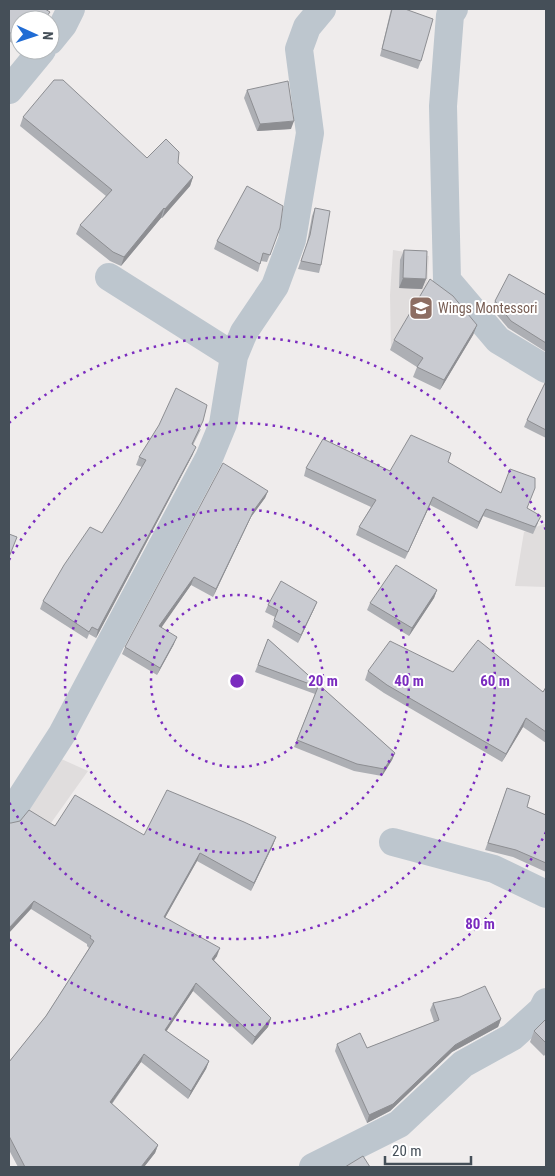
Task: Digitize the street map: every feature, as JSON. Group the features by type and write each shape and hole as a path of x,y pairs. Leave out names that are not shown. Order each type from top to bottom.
{"street":[{"path":"60,29 70,9"},
{"path":"9,816 62,734 209,458 223,424 234,356 244,332 275,286 292,240 310,133 299,49 307,27 322,9"},
{"path":"454,9 450,15 444,106 447,280 498,340 546,368"},
{"path":"9,90 34,60"},
{"path":"109,276 234,356"},
{"path":"393,842 494,869 546,894"},
{"path":"313,1167 399,1124 463,1064 512,1037 542,1010 546,1002"}],"shaded area":[{"name":"Wings Montessori","path":"393,250 429,256 427,289 417,367 391,350 390,295"},
{"path":"546,523 546,587 515,586 524,532"},
{"path":"48,753 88,771 9,882 9,806"}],"building":[{"path":"9,9 47,10 10,10 9,32"},
{"path":"392,9 405,9 433,19 421,61 382,49"},
{"path":"54,80 63,80 147,158 166,139 179,152 178,163 193,177 164,208 124,257 113,252 80,225 112,190 23,117"},
{"path":"288,81 294,121 260,124 247,90"},
{"path":"247,186 283,206 280,228 270,255 263,253 260,264 217,241"},
{"path":"315,208 330,211 321,265 301,261 310,235"},
{"path":"404,250 427,251 426,279 403,278"},
{"path":"509,274 546,295 546,343 511,321 495,301"},
{"path":"430,279 453,296 477,325 444,380 417,367 423,358 394,340"},
{"path":"546,381 546,430 527,420"},
{"path":"176,388 207,405 203,421 192,444 196,447 98,630 92,627 89,632 43,601 64,565 90,527 102,533 146,460 139,457 159,425"},
{"path":"411,435 451,453 448,462 501,493 510,469 535,478 535,488 527,508 541,516 535,527 486,509 479,522 433,497 408,552 359,527 376,500 306,468 323,439 390,471"},
{"path":"223,463 268,491 254,510 216,589 194,577 159,626 177,637 160,668 125,647"},
{"path":"9,534 17,537 9,557"},
{"path":"396,565 437,590 412,628 370,603"},
{"path":"281,581 317,602 301,635 274,620 278,610 268,605"},
{"path":"268,639 395,753 384,769 357,764 297,740 318,687 258,665"},
{"path":"478,640 543,692 546,687 546,732 526,718 506,754 387,685 368,671 390,641 453,672"},
{"path":"507,788 530,796 527,807 546,815 546,863 516,850 488,843"},
{"path":"167,790 276,837 254,883 200,853 164,917 220,948 212,959 271,1018 255,1037 196,983 165,1030 209,1061 191,1091 144,1054 110,1102 158,1145 141,1167 25,1167 9,1136 9,1062 46,1016 94,941 90,938 91,936 34,901 9,928 9,823 20,821 29,810 55,826 75,795 144,835"},
{"path":"485,986 501,1019 455,1045 393,1104 369,1115 337,1044 360,1033 367,1048 439,1020 433,1003 460,997"},
{"path":"546,1019 546,1043 534,1031"},
{"path":"363,1156 370,1167 345,1167"}],"place":[{"name":"Wings Montessori","path":"421,308"}]}
